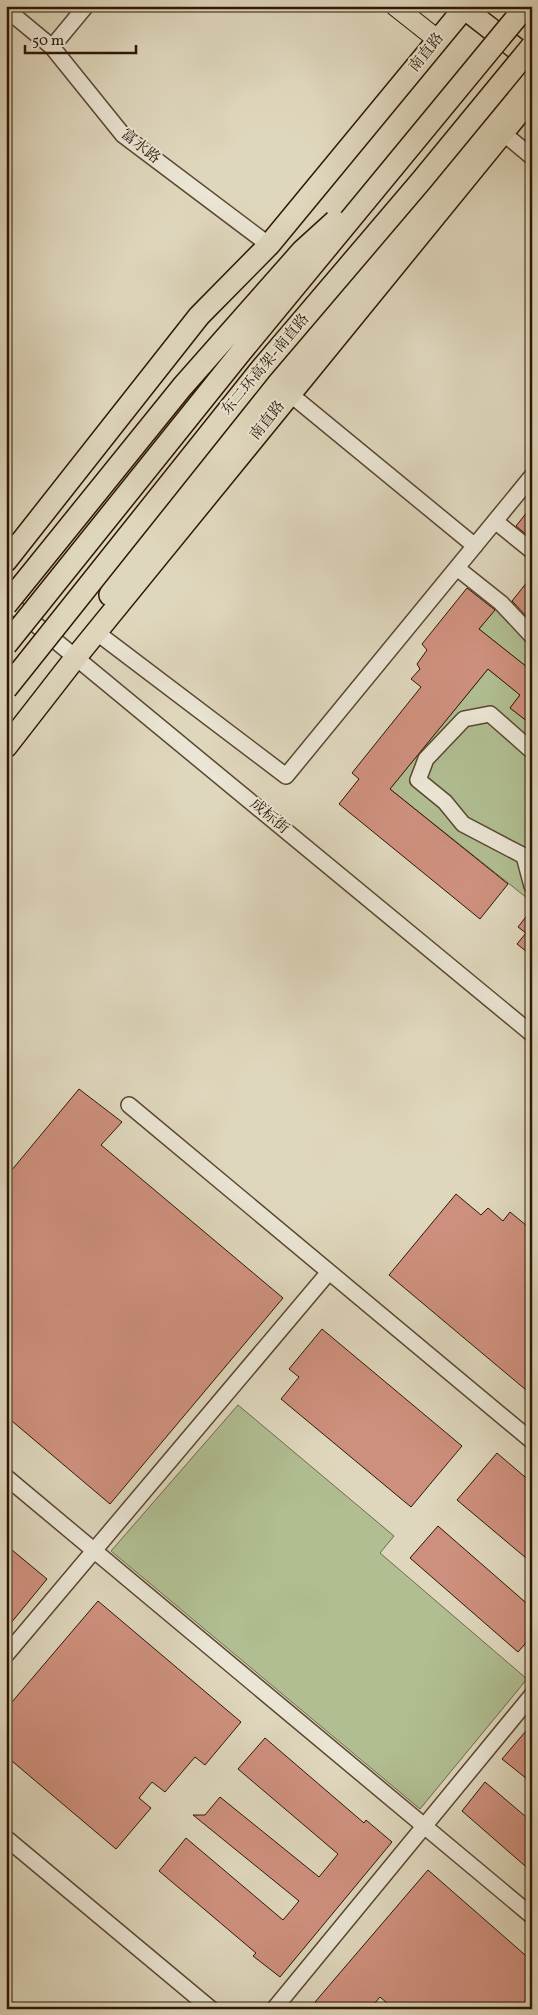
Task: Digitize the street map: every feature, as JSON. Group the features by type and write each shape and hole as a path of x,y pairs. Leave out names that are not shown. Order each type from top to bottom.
{"highway":[{"name":"东二环高架-南直路","path":"6,645 241,352 526,6"},
{"name":"南直路","path":"6,561 199,316 269,245 465,7"},
{"path":"465,7 532,61"},
{"name":"东二环高架-南直路","path":"6,690 261,369 415,188 532,46"},
{"path":"96,632 112,590 163,523 314,336 532,72"},
{"name":"南直路","path":"6,746 96,632 532,97"},
{"path":"6,605 182,387 302,252 399,162"}],"main road":[{"path":"395,6 438,40"}],"street":[{"path":"52,47 86,6"},
{"name":"富水路","path":"6,9 52,47 122,135 269,245"},
{"path":"502,133 532,157"},
{"path":"290,394 475,546"},
{"path":"96,632 286,776 532,476"},
{"path":"495,521 532,551"},
{"path":"457,568 501,603 532,636"},
{"name":"成标街","path":"6,600 532,1034"},
{"path":"532,752 490,714 464,719 426,759 418,780 445,802 462,824 524,856 532,886"},
{"path":"129,1105 532,1441"},
{"path":"6,1655 328,1272"},
{"path":"6,1477 532,1916"},
{"path":"274,2009 532,1695"},
{"path":"6,1838 211,2009"}],"green space":[{"path":"509,604 532,622 532,671 479,629 496,608"},
{"path":"488,669 520,695 510,708 532,725 532,902 390,789"},
{"path":"238,1405 394,1536 380,1553 527,1679 420,1809 111,1551"}],"building":[{"path":"532,506 532,539 516,526"},
{"path":"532,576 532,622 512,601"},
{"path":"467,588 495,610 479,629 532,671 532,725 510,708 520,695 488,669 390,789 508,884 480,919 339,804 359,779 352,773 421,687 411,679 420,669 417,664 427,650 422,644"},
{"path":"532,909 532,956 517,944 526,933 518,927"},
{"path":"79,1089 122,1122 101,1145 283,1298 110,1504 6,1416 6,1177"},
{"path":"456,1194 481,1215 488,1208 503,1221 510,1212 532,1230 532,1395 389,1275"},
{"path":"322,1329 462,1446 411,1507 281,1399 299,1377 289,1369"},
{"path":"497,1453 532,1483 532,1563 457,1500"},
{"path":"438,1526 532,1608 532,1636 518,1652 410,1558"},
{"path":"6,1545 47,1579 6,1629"},
{"path":"98,1601 241,1722 205,1765 195,1757 165,1792 152,1782 139,1798 151,1808 116,1849 6,1756 6,1709"},
{"path":"532,1724 532,1783 502,1759"},
{"path":"265,1738 364,1823 366,1820 392,1842 280,1977 253,1956 256,1953 159,1871 186,1838 283,1920 299,1901 193,1815 205,1815 220,1797 319,1877 338,1854 238,1769"},
{"path":"485,1782 532,1822 532,1872 462,1811"},
{"path":"428,1870 532,1961 532,1997 522,2009 394,2009 380,1997 370,2009 323,2009 315,2002"}]}
